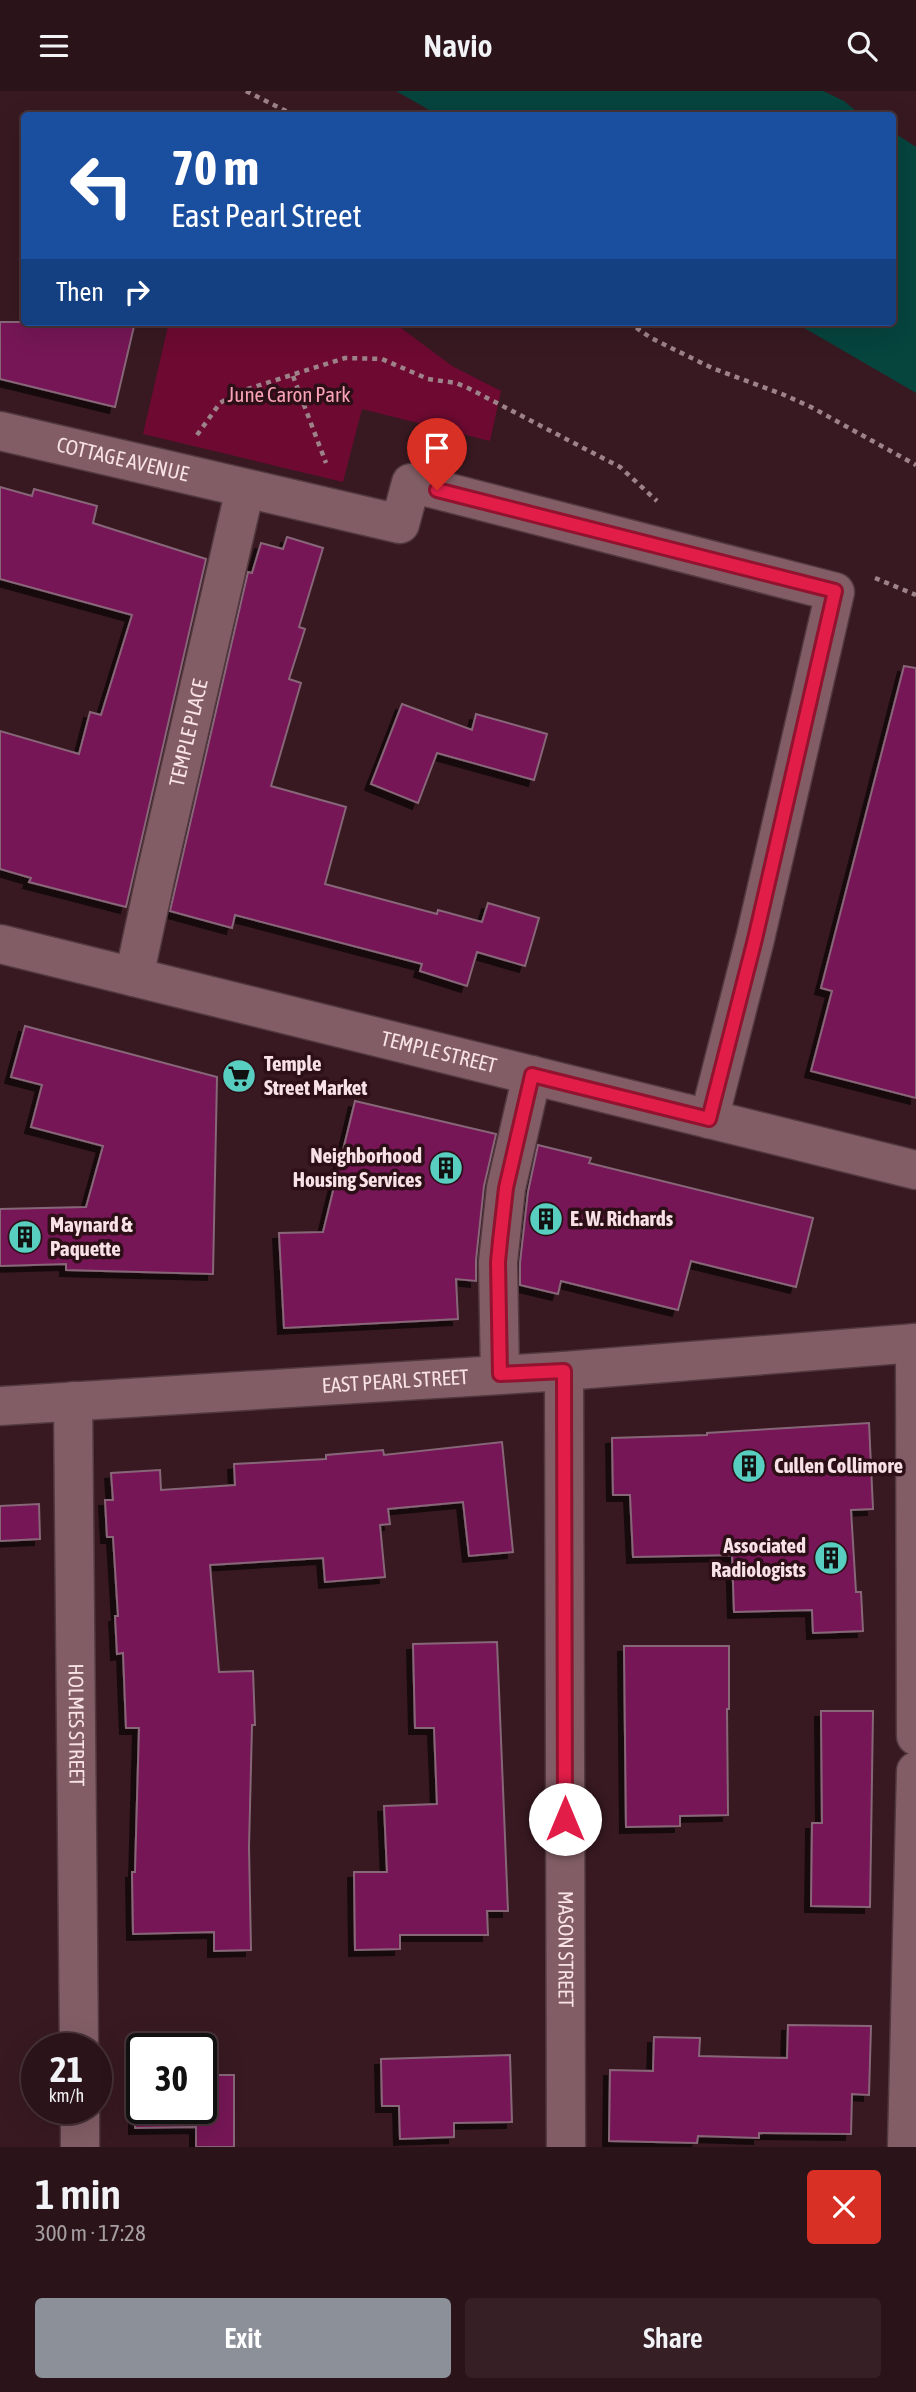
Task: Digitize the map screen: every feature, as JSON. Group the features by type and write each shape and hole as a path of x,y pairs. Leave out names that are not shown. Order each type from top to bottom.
{"street":[{"name":"COTTAGE AVENUE","path":"0,431 400,524 411,483 835,591 758,926 709,1119"},
{"name":"TEMPLE PLACE","path":"134,978 246,489"},
{"name":"TEMPLE STREET","path":"0,944 916,1170"},
{"path":"500,1374 499,1249 506,1188 532,1075"},
{"path":"916,1343 916,1736"},
{"name":"EAST PEARL STREET","path":"0,1406 564,1371 916,1343"},
{"name":"MASON STREET","path":"564,1371 566,2147"},
{"name":"HOLMES STREET","path":"73,1401 79,2033"},
{"path":"907,2147 916,1770"},
{"path":"80,2124 80,2147"}],"path":[{"path":"246,91 288,112"},
{"path":"634,326 701,363 811,407 916,465"},
{"path":"194,443 197,433 220,403 238,392 345,358 369,357 382,359 428,379 456,383 620,467 661,504"},
{"path":"293,376 331,474"},
{"path":"868,575 916,595"}],"green space":[{"name":"June Caron Park","path":"168,326 398,326 452,366 501,391 490,441 362,409 343,482 143,434"}],"shaded area":[{"path":"396,91 823,91 844,101 857,112 433,112"},
{"path":"896,134 916,147 916,393 801,326 896,326"}],"building":[{"path":"0,322 21,322 21,326 134,326 115,407 0,379"},
{"path":"0,487 32,496 34,489 97,506 93,523 206,559 126,907 29,882 31,878 0,869 0,731 79,754 90,712 101,715 132,615 0,579"},
{"path":"287,537 323,548 299,627 305,629 289,679 301,683 271,786 346,807 325,884 437,914 438,910 482,922 488,903 539,918 525,966 477,952 467,986 420,971 422,964 235,915 232,928 170,911 248,572 252,573 261,543 283,549"},
{"path":"904,666 916,668 916,1098 811,1071 832,991 821,988"},
{"path":"402,704 472,730 476,714 547,734 534,780 437,753 418,803 371,784"},
{"path":"25,1026 217,1077 213,1274 66,1270 66,1264 0,1266 0,1209 86,1207 103,1146 31,1127 42,1085 11,1077"},
{"path":"355,1101 496,1134 484,1186 476,1281 456,1279 458,1319 284,1328 279,1233 323,1232"},
{"path":"538,1145 591,1158 589,1163 813,1218 796,1287 691,1261 678,1310 561,1281 558,1294 520,1285 528,1192"},
{"path":"869,1423 873,1509 851,1510 856,1592 861,1592 863,1631 813,1633 812,1610 734,1612 732,1555 633,1557 630,1495 613,1495 612,1438 707,1435"},
{"path":"502,1442 513,1552 469,1556 463,1502 388,1509 390,1524 380,1525 385,1577 325,1582 323,1558 210,1565 219,1672 253,1671 255,1725 252,1725 249,1847 251,1950 214,1951 214,1932 133,1934 132,1872 135,1872 139,1728 126,1728 123,1653 117,1654 115,1616 118,1616 113,1537 107,1537 105,1500 113,1500 111,1473 160,1470 161,1490 235,1485 234,1464 326,1459 326,1455 383,1450 384,1455"},
{"path":"39,1504 40,1539 0,1541 0,1506"},
{"path":"497,1642 508,1911 487,1911 488,1935 400,1935 400,1949 355,1950 354,1872 387,1872 384,1806 437,1804 434,1728 415,1728 413,1644"},
{"path":"624,1646 729,1646 728,1815 680,1816 680,1826 626,1827"},
{"path":"821,1711 873,1711 870,1907 811,1906 812,1823 822,1823"},
{"path":"788,2025 871,2026 869,2095 852,2094 851,2134 759,2133 759,2138 698,2136 697,2143 609,2141 610,2070 653,2071 654,2037 700,2038 699,2056 787,2058"},
{"path":"510,2055 512,2122 454,2123 454,2137 400,2139 399,2106 382,2106 381,2059"},
{"path":"217,2075 234,2075 234,2147 196,2147 196,2127 135,2128 135,2124 217,2124"}],"place":[{"name":"Temple Street Market","path":"239,1076"},
{"name":"Neighborhood Housing Services","path":"446,1168"},
{"name":"E. W. Richards","path":"546,1219"},
{"name":"Maynard & Paquette","path":"25,1237"},
{"name":"Cullen Collimore","path":"749,1466"},
{"name":"Associated Radiologists","path":"831,1558"}],"route":[{"path":"437,490 835,591 755,939 709,1119 532,1075 509,1175 498,1262 500,1374 564,1371 565,1819"}]}
